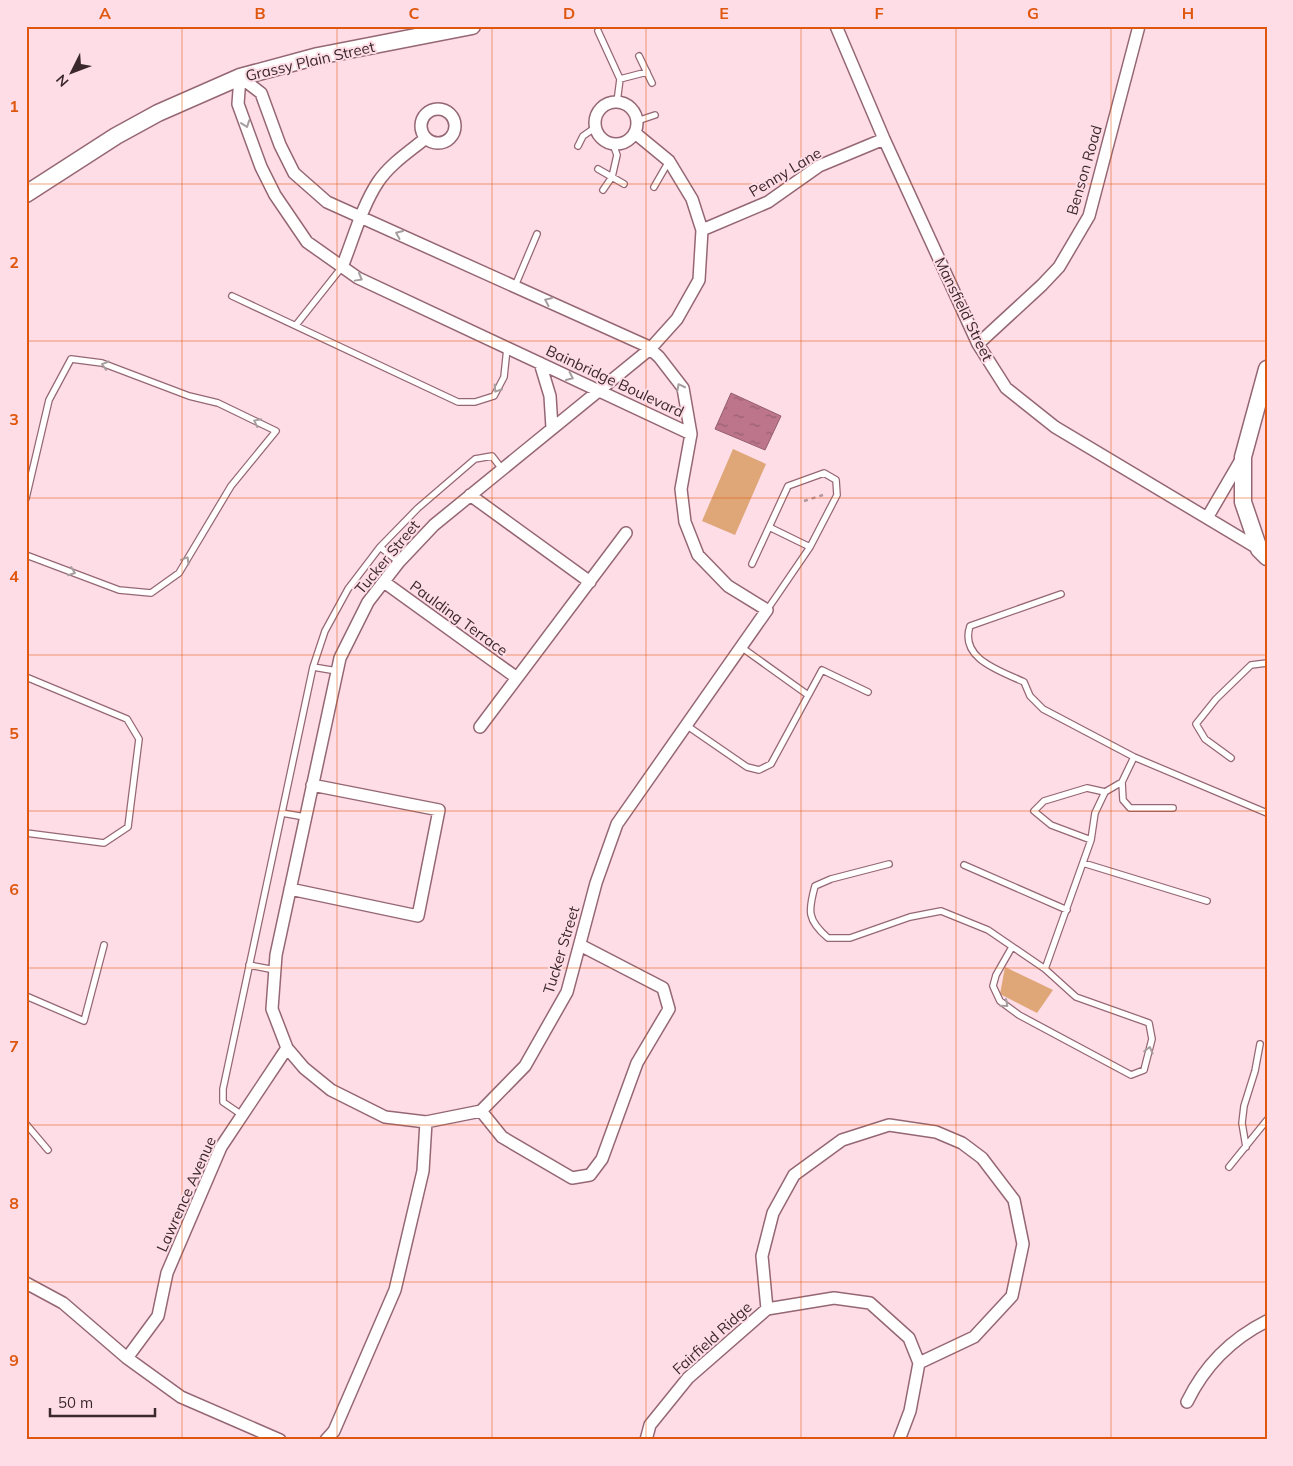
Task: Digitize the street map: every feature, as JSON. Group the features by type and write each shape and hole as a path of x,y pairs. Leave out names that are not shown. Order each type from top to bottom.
{"main road":[{"name":"Grassy Plain Street","path":"26,194 116,136 158,113 240,77 318,56 472,26"},
{"path":"1263,553 1243,502 1243,457 1267,370"}],"street":[{"name":"Mansfield Street","path":"836,26 884,139 978,344 1006,388 1055,427 1263,553"},
{"name":"Benson Road","path":"978,344 1059,267 1090,216 1139,26"},
{"name":"Bainbridge Boulevard","path":"240,77 261,93 280,145 294,173 327,202 647,346 659,357 683,388 691,434"},
{"name":"Bainbridge Boulevard","path":"240,77 238,104 261,167 275,195 307,242 358,278 691,434"},
{"path":"617,102 633,110 637,120 635,133 626,142 613,144 602,138 596,127 597,115 605,105 617,102"},
{"path":"635,133 669,161 692,199 702,230 698,280 677,319 650,349"},
{"path":"342,267 361,217 378,181 398,160 426,138"},
{"name":"Penny Lane","path":"702,230 768,202 818,166 884,139"},
{"name":"Tucker Street","path":"650,349 434,525 399,562 368,602 340,658 276,955 272,1009 288,1048 304,1068 332,1090 385,1117 426,1122 481,1111 525,1066 567,992 596,883 617,824 767,610"},
{"path":"540,363 550,396 552,428"},
{"path":"691,434 681,489 684,522 698,555 728,586 767,610"},
{"path":"1207,518 1243,457"},
{"path":"470,495 590,582"},
{"path":"480,727 626,533"},
{"name":"Paulding Terrace","path":"384,582 517,678"},
{"path":"290,889 418,916 439,810 312,785"},
{"path":"481,1111 502,1137 572,1178 590,1175 602,1159 637,1062 669,1009 663,988 580,945"},
{"name":"Lawrence Avenue","path":"127,1358 158,1316 167,1273 221,1147 288,1048"},
{"path":"326,1440 334,1431 396,1290 423,1171 426,1122"},
{"name":"Fairfield Ridge","path":"767,1309 762,1256 773,1213 794,1175 842,1140 889,1125 936,1132 962,1144 982,1158 1014,1200 1023,1244 1012,1296 974,1337 918,1363"},
{"path":"26,1283 63,1303 127,1358 181,1397 280,1440"},
{"name":"Fairfield Ridge","path":"646,1440 650,1426 688,1378 767,1309 834,1298 870,1303 909,1338 918,1363 910,1411 899,1440"},
{"path":"1187,1402 1202,1374 1233,1343 1255,1327 1267,1322"}],"lane":[{"path":"598,31 620,78 617,102"},
{"path":"639,56 652,83"},
{"path":"620,78 647,72"},
{"path":"637,120 655,115"},
{"path":"578,146 582,136 596,127"},
{"path":"603,190 612,177 617,155 613,144"},
{"path":"654,187 669,161"},
{"path":"598,169 624,184"},
{"path":"515,286 537,234"},
{"path":"296,326 342,267"},
{"path":"232,296 458,402 475,402 494,396 504,377 507,348"},
{"path":"26,498 49,400 71,359 102,362 189,396 218,403 276,431 230,486 179,573 151,593 119,590 26,555"},
{"path":"242,1115 223,1102 223,1089 313,667 325,631 348,588 380,546 418,508 475,459 492,456 502,469"},
{"path":"752,564 788,486 824,473 836,480 837,495 810,547 767,610"},
{"path":"770,527 810,547"},
{"path":"380,546 399,562"},
{"path":"1060,594 970,626 966,636 970,647 978,658 986,664 1024,682 1030,696 1043,709 1134,757 1267,813"},
{"path":"740,647 808,696"},
{"path":"1231,758 1204,739 1196,724 1216,698 1251,664 1267,663"},
{"path":"313,667 337,671"},
{"path":"686,725 747,767 759,770 771,764 822,670 868,692"},
{"path":"26,677 127,719 139,739 128,827 104,843 26,833"},
{"path":"1134,757 1122,782 1123,800 1130,808 1172,808"},
{"path":"1046,969 1091,840 1095,813 1105,792 1122,782"},
{"path":"1091,840 1051,825 1034,811 1044,801 1087,788 1105,792"},
{"path":"282,813 305,817"},
{"path":"1083,862 1207,901"},
{"path":"889,864 832,879 815,886 811,901 812,920 818,929 828,938 850,938 910,917 941,911 988,930 1046,969 1076,997 1149,1023 1152,1039 1144,1070 1130,1075 1019,1015 1000,1001 992,986 1012,947"},
{"path":"964,865 1067,910"},
{"path":"26,996 84,1022 104,946"},
{"path":"249,965 275,970"},
{"path":"1246,1147 1242,1123 1244,1106 1255,1071 1260,1044"},
{"path":"1229,1167 1267,1120"},
{"path":"26,1124 48,1150"}],"shaded area":[{"path":"733,449 766,464 735,535 702,521"},
{"path":"1005,967 1053,990 1037,1013 1000,994"}],"water":[{"path":"731,393 781,416 765,450 715,429"}]}
